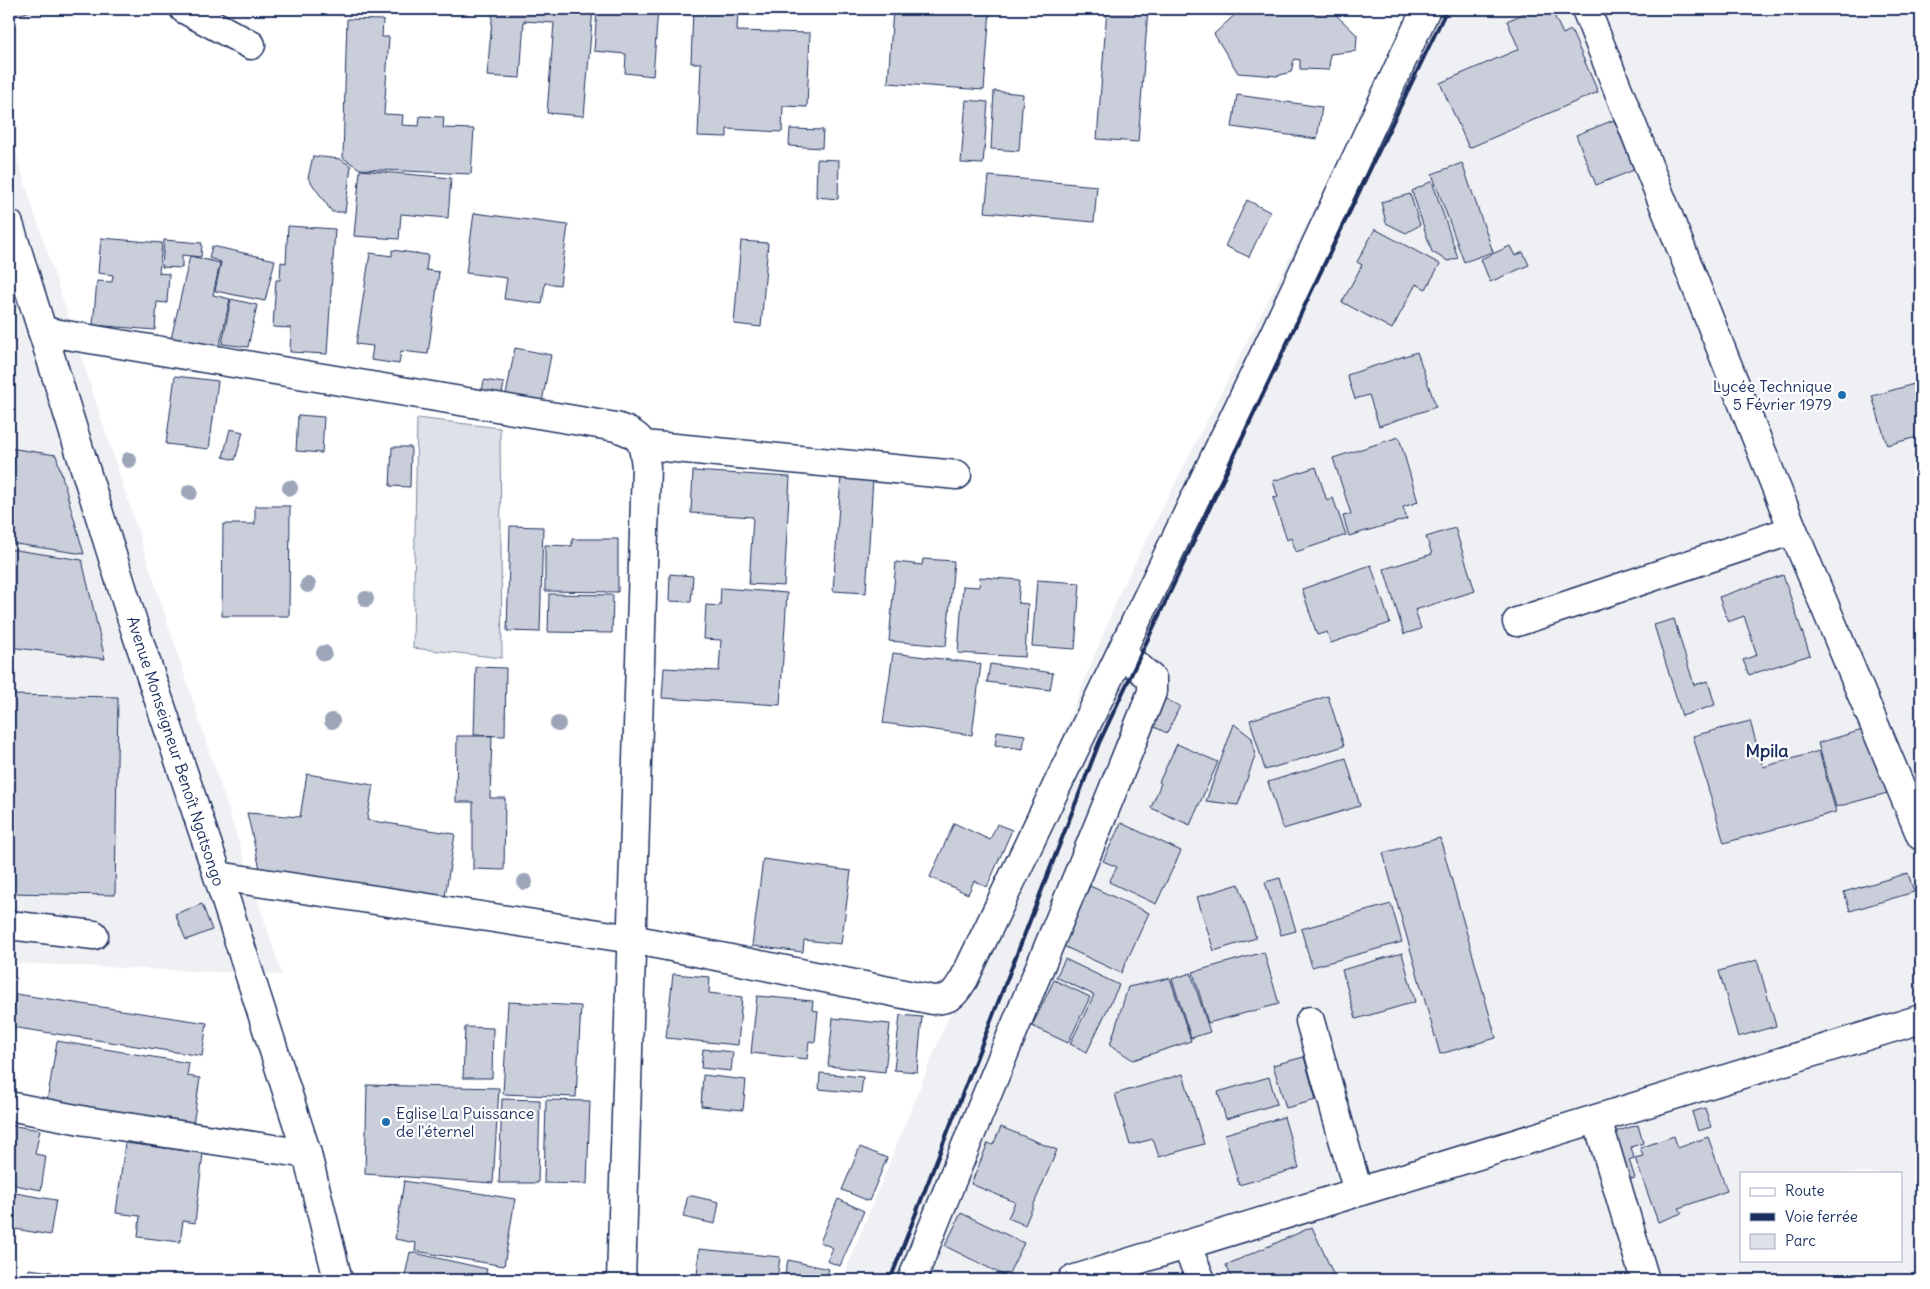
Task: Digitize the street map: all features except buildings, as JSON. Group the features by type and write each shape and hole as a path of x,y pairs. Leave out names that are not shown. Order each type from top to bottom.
{"street":[{"path":"184,9 250,44"},
{"path":"218,876 632,939 933,1000 944,999 954,995 964,979 1276,330 1426,9"},
{"path":"1586,9 1793,530 1921,836"},
{"name":"Avenue Monseigneur Benoît Ngatsongo","path":"9,224 135,628 218,876 307,1154 338,1280"},
{"path":"42,331 616,427 633,433 644,445 646,467 620,1280"},
{"path":"644,445 957,475"},
{"path":"1517,622 1793,530"},
{"path":"912,1280 1111,797 1152,692 1152,679 1136,664 1120,654"},
{"path":"9,925 94,935"},
{"path":"1083,1279 1186,1245 1921,1019"},
{"path":"1310,1021 1358,1192"},
{"path":"9,1106 86,1121 307,1154"},
{"path":"1597,1119 1645,1280"},
{"path":"1186,1245 1201,1280"}],"shaded area":[{"path":"1416,9 1921,9 1921,1280 842,1280 1121,590"},
{"path":"9,131 32,205 282,975 9,963"}],"green space":[{"path":"417,418 500,428 502,658 413,648"}],"railway":[{"path":"890,1280 1099,743 1313,288 1447,9"}],"place":[{"name":"Lycée Technique 5 Février 1979","path":"1842,395"},
{"name":"Eglise La Puissance de l'éternel","path":"386,1122"}],"district":[{"name":"Mpila","path":"1767,751"}]}
